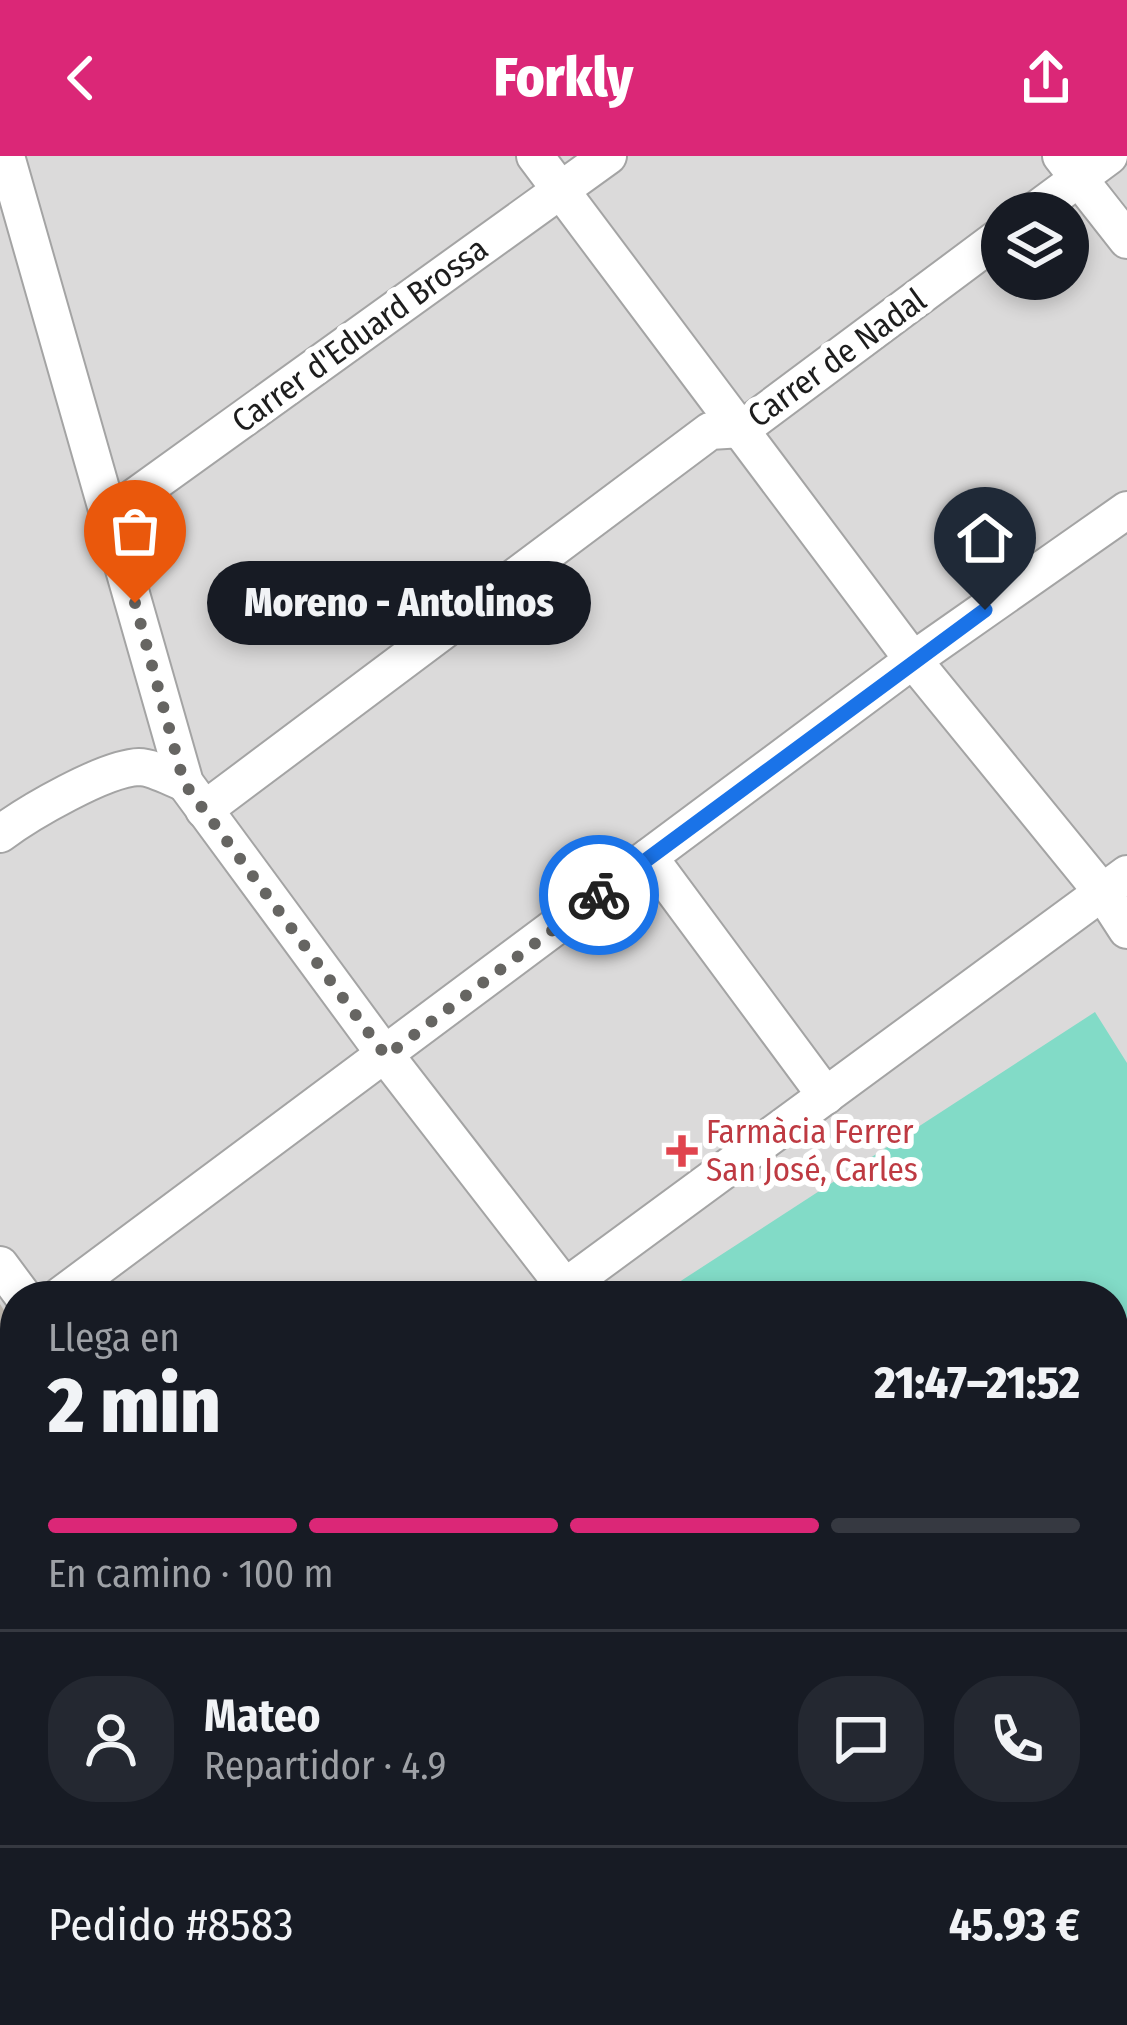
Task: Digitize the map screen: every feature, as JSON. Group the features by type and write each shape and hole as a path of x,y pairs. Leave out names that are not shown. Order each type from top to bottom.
{"street":[{"path":"6,156 13,231 111,514 197,800 552,1281"},
{"path":"535,156 913,660 1115,884 1127,930"},
{"name":"Carrer d'Eduard Brossa","path":"111,514 608,156"},
{"path":"1049,192 1070,167 1108,156"},
{"path":"1070,167 1127,240"},
{"name":"Carrer de Nadal","path":"197,800 710,431 742,429 981,251"},
{"path":"80,1281 913,660 1127,510"},
{"path":"0,834 90,783 141,767 197,800"},
{"path":"649,857 826,1096"},
{"path":"575,1281 1115,884"}],"shaded area":[{"path":"0,156 1127,156 1127,1281 0,1281"},
{"path":"1095,1012 1127,1063 1127,1281 681,1281"}],"way so far":[{"path":"135,603 184,783 386,1056 599,895"}],"place":[{"name":"Moreno - Antolinos","path":"135,603"},
{"name":"Farmàcia Ferrer San José, Carles","path":"682,1151"}],"route":[{"path":"599,895 985,610"}]}
